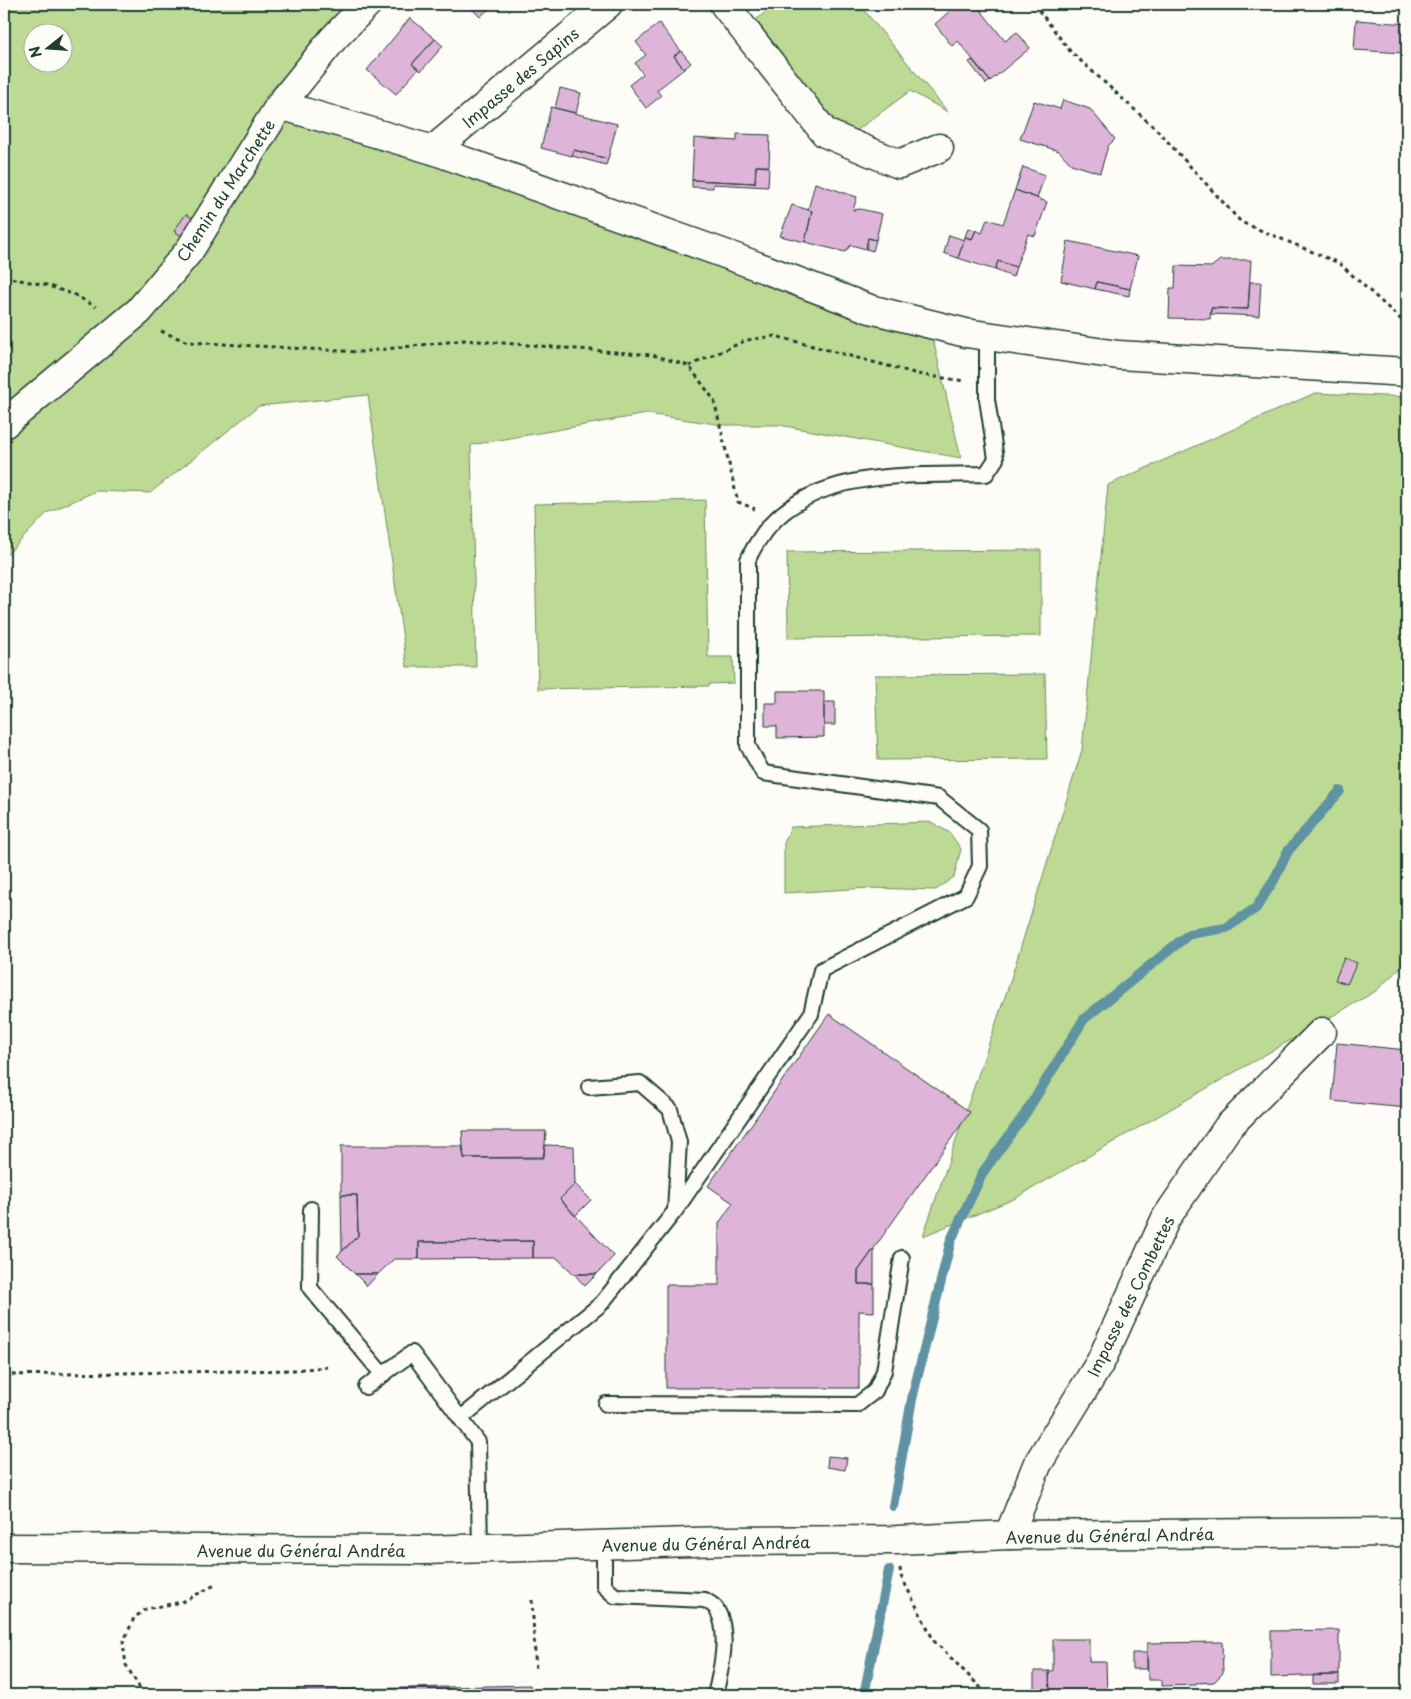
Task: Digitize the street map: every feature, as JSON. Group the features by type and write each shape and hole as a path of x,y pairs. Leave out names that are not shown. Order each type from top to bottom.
{"street":[{"name":"Chemin du Marchette","path":"4,424 130,319 190,251 280,105 333,38 367,4"},
{"name":"Impasse des Sapins","path":"433,150 608,4"},
{"path":"724,4 826,133 899,164 938,148"},
{"path":"280,105 433,150 719,251 870,308 987,337 1118,355 1407,372"},
{"name":"Impasse des Combettes","path":"1009,1535 1037,1464 1101,1361 1166,1218 1228,1127 1322,1032"},
{"name":"Avenue du Général Andréa","path":"4,1548 480,1549 725,1541 896,1540 1009,1535 1407,1532"}],"lane":[{"path":"461,1418 601,1304 675,1211 811,1014 822,970 966,896 980,866 979,830 939,798 763,773 748,746 748,560 752,549 777,517 808,497 835,486 898,477 986,474 996,460 987,384 987,337"},
{"path":"589,1087 640,1083 670,1109 679,1142 675,1211"},
{"path":"311,1209 310,1288 383,1375"},
{"path":"606,1404 857,1405 875,1391 884,1371 902,1258"},
{"path":"366,1387 412,1352 478,1442 480,1549"},
{"path":"604,1545 604,1586 615,1596 705,1600 716,1608 722,1623 722,1663 715,1695"}],"path":[{"path":"1034,4 1070,51 1157,130 1241,222 1339,263 1407,325"},
{"path":"4,277 46,285 76,295 90,305 188,342 360,352 464,340 653,355 689,366 714,400 738,502 777,517"},
{"path":"689,366 747,340 775,336 922,375 987,384"},
{"path":"4,1374 285,1370 327,1367"},
{"path":"896,1540 902,1576 934,1642 981,1688 982,1695"},
{"path":"144,1695 126,1665 123,1643 134,1618 146,1609 182,1602 215,1585"},
{"path":"532,1600 536,1672"}],"green space":[{"path":"4,4 351,4 265,97 931,331 961,458 779,425 723,425 647,414 471,445 476,667 407,667 368,395 259,406 150,493 96,491 47,513 4,558"},
{"path":"776,4 859,4 948,112 910,91 852,134 830,115 753,22"},
{"path":"1315,393 1407,397 1407,961 1376,991 1014,1199 923,1236 1009,985 1082,750 1108,485"},
{"path":"705,500 708,657 733,657 734,683 709,684 709,686 538,689 534,504"},
{"path":"1041,550 1041,636 788,638 787,552"},
{"path":"1045,674 1047,759 878,760 875,675"},
{"path":"931,822 950,833 961,849 954,877 936,890 869,888 784,893 784,843 791,827"}],"building":[{"path":"467,4 494,4 480,17"},
{"path":"946,4 976,4 1005,41 1017,32 1030,48 990,81 958,41 952,46 935,24 951,10"},
{"path":"410,18 435,39 412,64 418,69 396,94 367,70"},
{"path":"1356,20 1407,24 1407,100 1400,100 1403,53 1354,50"},
{"path":"659,23 681,51 674,56 684,69 657,90 661,96 646,108 629,85 643,74 635,63 646,55 636,42"},
{"path":"435,39 443,46 421,71 412,64"},
{"path":"681,51 691,63 684,69 674,56"},
{"path":"972,60 990,81 986,84 969,62"},
{"path":"560,88 581,93 576,113 555,108"},
{"path":"1063,100 1090,109 1115,139 1108,146 1100,173 1071,164 1059,151 1020,139 1034,101 1060,109"},
{"path":"551,107 617,124 608,159 574,150 572,156 541,148"},
{"path":"737,134 770,135 769,166 756,166 755,183 692,180 694,138 737,141"},
{"path":"574,150 608,159 606,165 572,156"},
{"path":"756,166 769,167 768,187 713,184 713,188 692,187 692,180 755,183"},
{"path":"1023,167 1045,175 1037,198 1015,190"},
{"path":"815,183 857,197 853,210 860,209 882,214 876,240 868,238 866,249 851,245 845,252 805,242 812,211 808,210"},
{"path":"1015,190 1047,202 1035,236 1028,234 1016,267 998,261 995,270 958,258 965,237 972,239 976,230 982,233 987,219 1003,224"},
{"path":"792,205 812,211 805,242 780,236"},
{"path":"186,214 195,220 182,236 174,231"},
{"path":"968,228 976,230 972,239 965,237"},
{"path":"949,235 964,240 958,258 944,253"},
{"path":"868,238 876,240 873,251 866,249"},
{"path":"1068,241 1138,256 1130,289 1097,282 1095,289 1061,281"},
{"path":"1220,260 1251,260 1248,309 1211,308 1210,319 1169,318 1170,288 1175,288 1176,266 1211,267"},
{"path":"998,261 1016,267 1013,277 995,270"},
{"path":"1097,282 1130,289 1129,296 1095,289"},
{"path":"1250,282 1261,282 1259,316 1211,314 1211,308 1248,309"},
{"path":"777,691 824,691 824,737 777,738 777,726 765,726 765,703 777,703"},
{"path":"824,702 835,702 835,725 824,725"},
{"path":"1344,958 1357,963 1347,984 1335,980"},
{"path":"829,1014 970,1112 858,1271 858,1284 874,1284 874,1312 859,1311 859,1388 666,1388 666,1285 719,1285 719,1223 733,1203 708,1186"},
{"path":"1337,1043 1407,1050 1407,1108 1332,1101"},
{"path":"462,1131 546,1131 544,1157 464,1158"},
{"path":"545,1145 574,1146 575,1184 560,1199 614,1256 597,1274 574,1274 557,1258 533,1258 533,1241 419,1242 419,1259 394,1259 378,1274 355,1274 337,1256 358,1236 357,1195 341,1195 341,1146 462,1146 464,1158 543,1158"},
{"path":"575,1184 591,1200 575,1216 560,1199"},
{"path":"341,1195 357,1195 358,1236 342,1251"},
{"path":"533,1241 533,1258 419,1259 419,1242"},
{"path":"874,1249 874,1284 858,1284 858,1271"},
{"path":"355,1274 378,1274 367,1286"},
{"path":"574,1274 597,1274 585,1286"},
{"path":"828,1456 847,1458 845,1470 827,1467"},
{"path":"1339,1630 1339,1675 1271,1677 1271,1631"},
{"path":"1053,1639 1089,1639 1089,1662 1106,1662 1107,1695 1050,1695 1049,1671 1053,1671"},
{"path":"1222,1642 1223,1673 1214,1682 1196,1683 1196,1685 1162,1686 1162,1680 1148,1680 1147,1643"},
{"path":"1132,1653 1147,1653 1147,1669 1132,1669"},
{"path":"1034,1671 1049,1671 1050,1695 1034,1695"},
{"path":"1313,1675 1339,1675 1339,1684 1313,1684"},
{"path":"530,1685 531,1695 285,1695 285,1691"}],"waterway":[{"path":"893,1506 912,1399 951,1240 983,1172 1025,1114 1084,1019 1189,934 1226,928 1256,908 1274,880 1288,851 1340,791"},
{"path":"864,1695 889,1570"}]}
